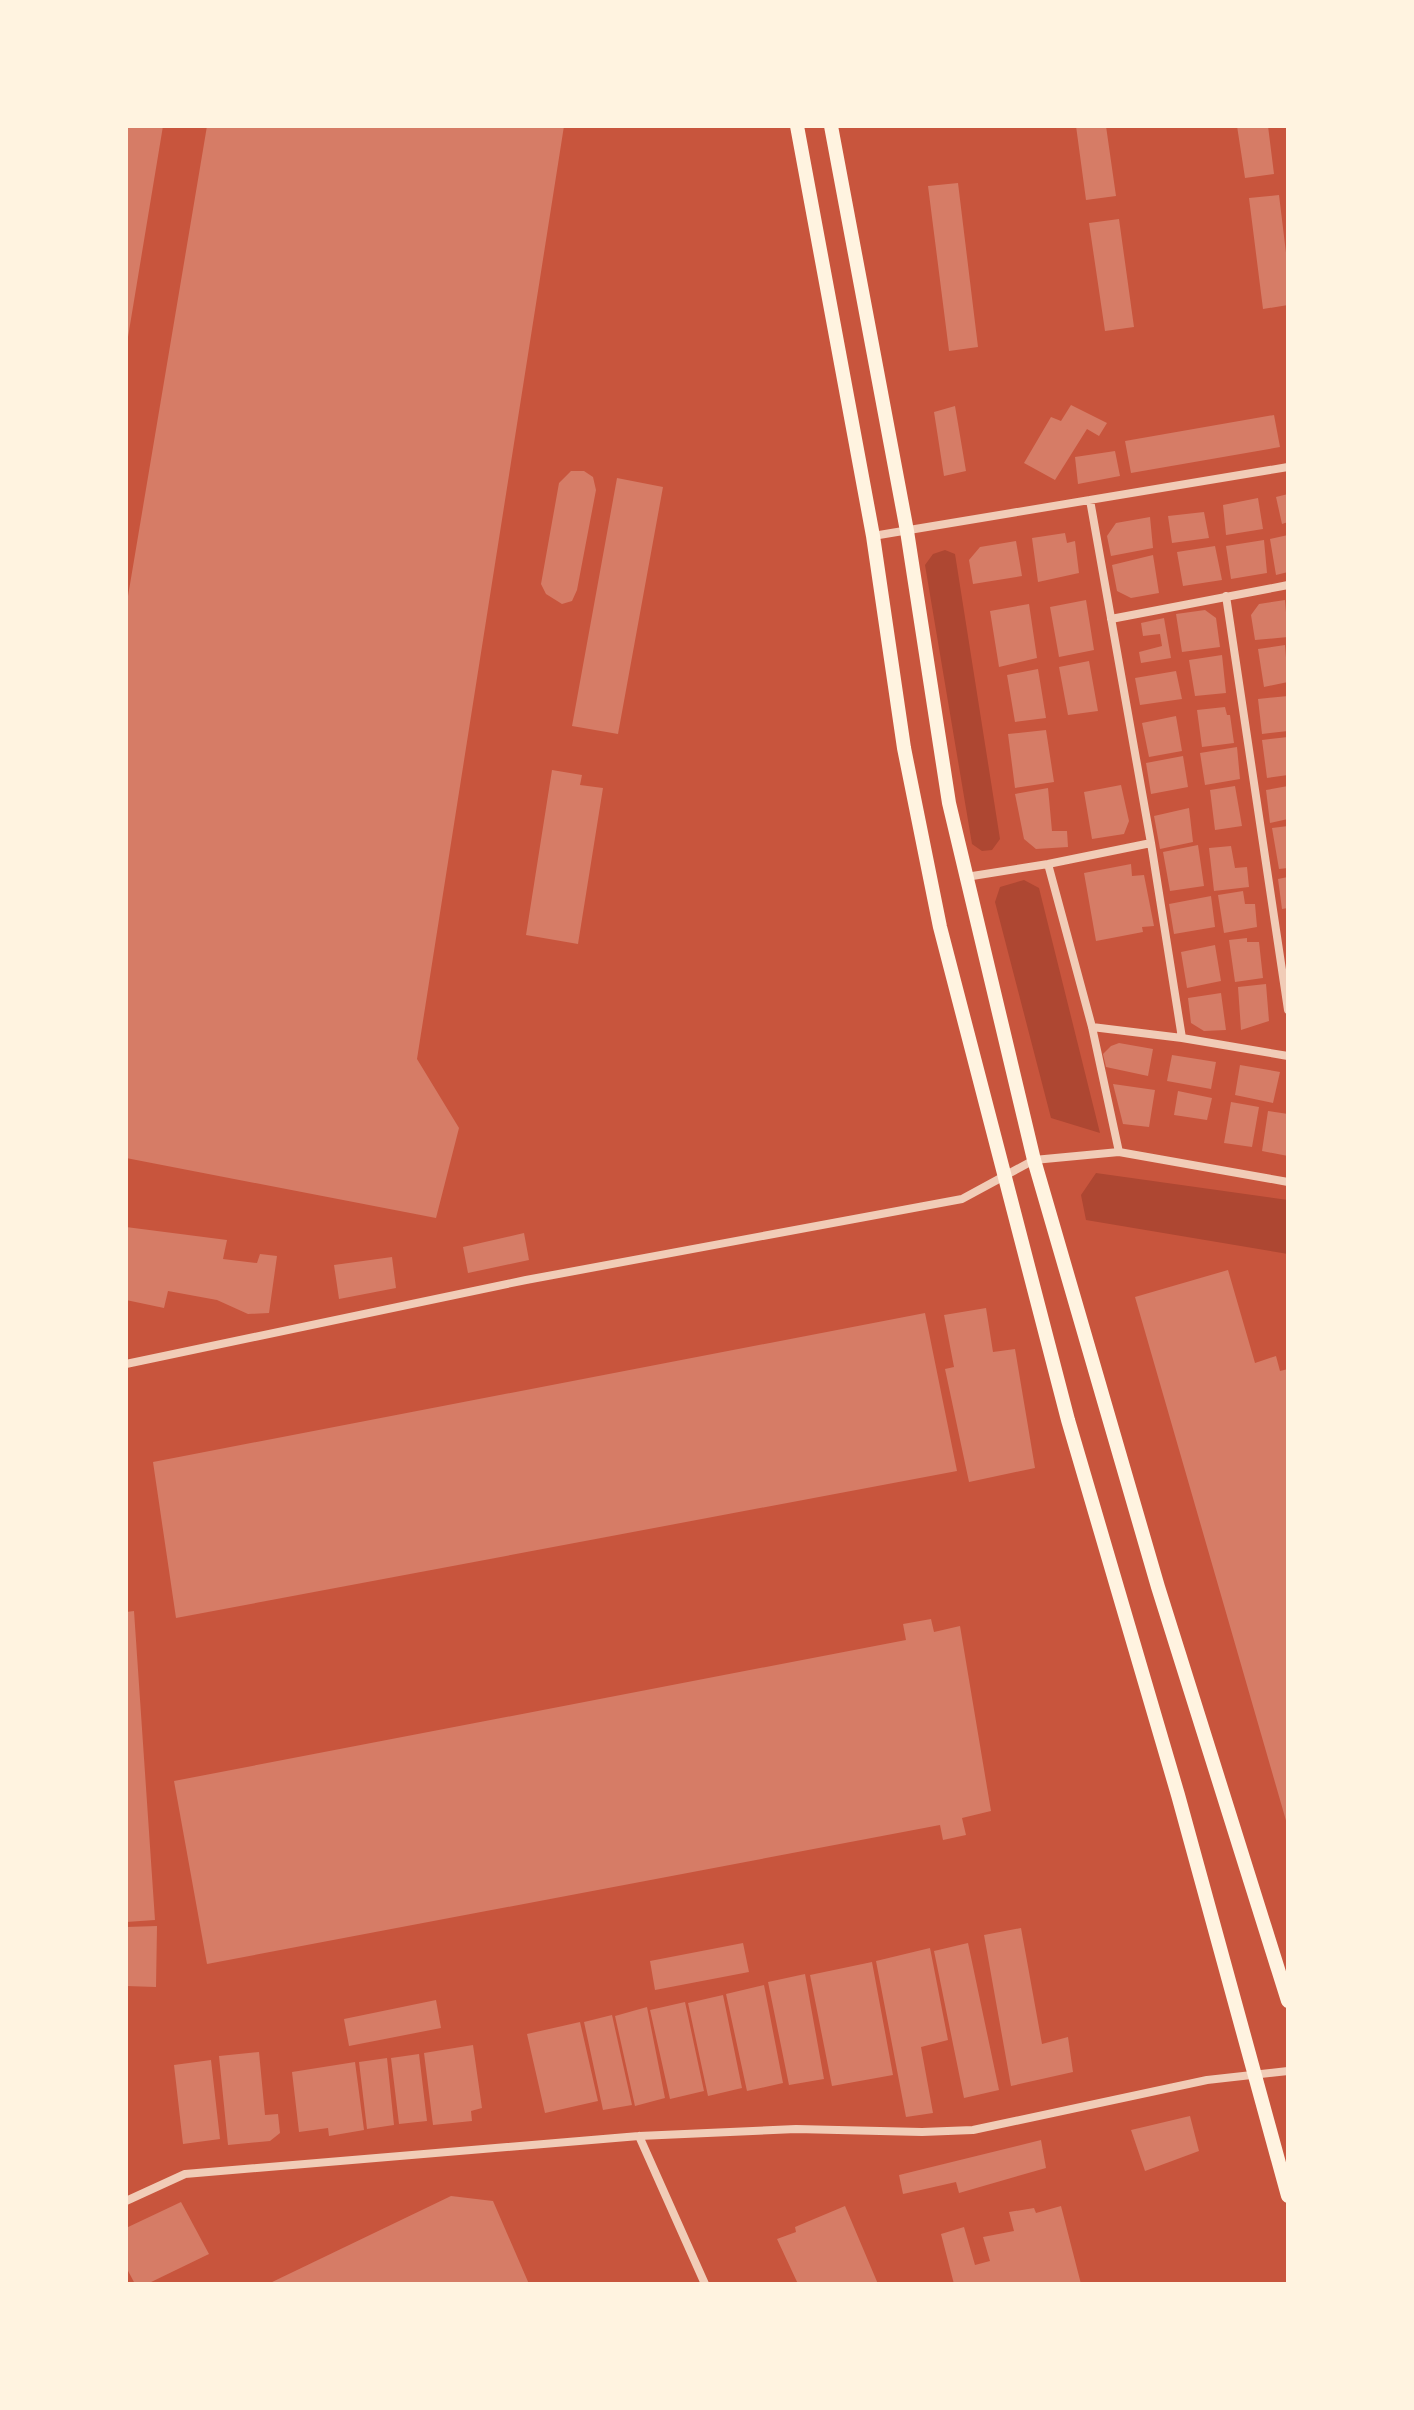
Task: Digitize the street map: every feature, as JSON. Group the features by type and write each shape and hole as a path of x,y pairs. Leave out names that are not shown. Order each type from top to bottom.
{"main road":[{"path":"797,126 873,536 904,748 940,927 1068,1420 1178,1795 1288,2196"},
{"path":"831,126 907,531 949,803 1034,1160 1153,1573 1288,2001"}],"street":[{"path":"873,536 1288,467"},
{"path":"1090,500 1182,1038"},
{"path":"1111,619 1288,585"},
{"path":"1226,596 1288,1010"},
{"path":"966,877 1151,843"},
{"path":"1048,864 1092,1027 1119,1152"},
{"path":"1092,1027 1288,1056"},
{"path":"126,1364 526,1280 962,1199 1034,1160 1119,1152 1288,1182"},
{"path":"126,2201 185,2174 639,2136 796,2129 973,2130 1207,2080 1288,2071"},
{"path":"639,2136 705,2284"}],"shaded area":[{"path":"945,550 955,554 1000,839 992,850 982,851 972,844 925,565 933,554"},
{"path":"1024,880 1039,888 1100,1133 1051,1118 995,902 1000,887"},
{"path":"1096,1173 1288,1200 1288,1254 1086,1220 1081,1195"}],"building":[{"path":"126,126 163,126 128,337 126,337"},
{"path":"207,126 564,126 417,1059 459,1128 436,1218 126,1158 126,608"},
{"path":"1076,126 1106,126 1116,196 1086,200"},
{"path":"1237,126 1268,126 1274,174 1245,178"},
{"path":"958,183 978,347 949,351 928,186"},
{"path":"1279,195 1288,269 1288,305 1263,309 1249,198"},
{"path":"1119,219 1134,327 1105,331 1089,223"},
{"path":"1071,405 1107,423 1099,436 1087,429 1055,480 1024,463 1051,417 1061,421"},
{"path":"955,406 966,471 944,476 934,412"},
{"path":"1274,415 1280,447 1131,473 1125,441"},
{"path":"1115,451 1120,476 1078,484 1075,457"},
{"path":"571,471 584,471 593,477 596,490 577,590 572,601 562,604 546,594 541,584 559,483"},
{"path":"617,478 663,487 618,734 572,726"},
{"path":"1288,494 1288,522 1282,524 1276,497"},
{"path":"1258,498 1263,529 1226,535 1223,505"},
{"path":"1204,512 1209,538 1172,543 1168,516"},
{"path":"1150,517 1153,548 1111,556 1107,536 1116,523"},
{"path":"1065,533 1067,543 1075,541 1079,573 1038,582 1032,538"},
{"path":"1288,535 1288,572 1276,575 1270,539"},
{"path":"1264,540 1267,573 1231,579 1226,546"},
{"path":"1016,541 1022,576 973,584 969,560 980,547"},
{"path":"1215,546 1222,580 1183,586 1177,552"},
{"path":"1153,555 1159,593 1131,598 1117,591 1112,565"},
{"path":"1086,600 1094,650 1059,657 1050,607"},
{"path":"1285,600 1288,637 1255,640 1251,615 1259,604"},
{"path":"1029,604 1037,658 999,667 990,611"},
{"path":"1205,610 1216,618 1220,647 1182,652 1176,614"},
{"path":"1164,618 1171,658 1141,663 1139,652 1162,646 1160,634 1143,636 1141,623"},
{"path":"1285,645 1288,682 1264,687 1258,649"},
{"path":"1222,655 1226,693 1195,696 1189,660"},
{"path":"1089,661 1098,711 1068,715 1059,667"},
{"path":"1038,669 1046,718 1015,722 1007,675"},
{"path":"1176,671 1182,699 1140,705 1135,678"},
{"path":"1288,696 1288,731 1262,734 1258,699"},
{"path":"1225,707 1227,715 1230,715 1234,743 1202,747 1197,710"},
{"path":"1176,716 1182,751 1149,757 1142,723"},
{"path":"1046,730 1054,782 1015,788 1008,734"},
{"path":"1288,737 1288,775 1267,778 1262,740"},
{"path":"1237,747 1240,779 1205,785 1200,753"},
{"path":"1183,756 1188,787 1151,794 1146,763"},
{"path":"552,770 582,775 580,785 603,788 578,944 526,935"},
{"path":"1121,785 1129,821 1124,834 1092,839 1084,792"},
{"path":"1235,786 1242,826 1215,830 1210,790"},
{"path":"1288,786 1288,819 1270,823 1266,790"},
{"path":"1048,788 1052,831 1067,831 1068,847 1036,849 1024,839 1015,794"},
{"path":"1189,808 1193,842 1160,849 1154,816"},
{"path":"1288,826 1288,868 1279,869 1272,828"},
{"path":"1198,845 1204,886 1170,891 1163,852"},
{"path":"1231,846 1235,868 1247,867 1249,887 1214,891 1209,848"},
{"path":"1131,864 1132,876 1144,875 1154,926 1142,927 1143,932 1096,941 1084,873"},
{"path":"1288,877 1288,908 1282,909 1278,879"},
{"path":"1243,891 1245,904 1255,904 1257,927 1224,933 1218,895"},
{"path":"1211,896 1215,927 1174,934 1169,904"},
{"path":"1247,938 1247,942 1259,942 1263,978 1235,982 1229,940"},
{"path":"1215,945 1221,981 1187,988 1181,952"},
{"path":"1266,984 1269,1021 1241,1030 1238,987"},
{"path":"1221,993 1226,1030 1204,1031 1191,1023 1188,998"},
{"path":"1119,1043 1153,1049 1148,1076 1106,1067 1103,1054"},
{"path":"1172,1055 1216,1062 1211,1089 1167,1081"},
{"path":"1240,1065 1280,1072 1273,1103 1235,1095"},
{"path":"1113,1084 1155,1090 1149,1127 1123,1124"},
{"path":"1178,1091 1212,1098 1207,1120 1174,1115"},
{"path":"1231,1102 1259,1107 1252,1147 1224,1143"},
{"path":"1268,1111 1288,1114 1288,1156 1262,1151"},
{"path":"126,1227 227,1240 223,1259 257,1263 260,1254 277,1256 269,1313 248,1314 217,1300 168,1291 164,1308 126,1300"},
{"path":"524,1233 529,1260 468,1273 463,1247"},
{"path":"392,1257 396,1288 339,1299 334,1265"},
{"path":"1228,1270 1255,1363 1276,1356 1280,1371 1288,1369 1287,1824 1135,1297"},
{"path":"986,1308 993,1352 1015,1349 1035,1468 969,1482 945,1369 954,1367 944,1315"},
{"path":"925,1313 957,1471 176,1618 153,1462"},
{"path":"134,1611 155,1920 126,1922 126,1612"},
{"path":"931,1619 934,1632 960,1626 991,1811 962,1818 966,1835 943,1840 940,1825 207,1964 174,1781 906,1640 903,1624"},
{"path":"157,1926 156,1987 126,1986 126,1927"},
{"path":"1021,1928 1042,2044 1068,2037 1073,2072 1011,2086 984,1935"},
{"path":"743,1943 749,1972 655,1990 650,1961"},
{"path":"968,1943 999,2090 964,2098 934,1951"},
{"path":"930,1948 948,2040 921,2047 933,2113 906,2117 876,1961"},
{"path":"872,1962 893,2075 832,2086 810,1975"},
{"path":"805,1974 824,2079 789,2085 768,1982"},
{"path":"764,1985 783,2083 747,2091 726,1994"},
{"path":"723,1995 742,2088 708,2096 688,2003"},
{"path":"436,2000 441,2028 349,2046 344,2019"},
{"path":"685,2002 704,2091 670,2099 650,2010"},
{"path":"647,2007 665,2098 635,2106 615,2016"},
{"path":"612,2015 632,2105 603,2110 584,2022"},
{"path":"580,2022 598,2101 545,2113 527,2034"},
{"path":"473,2045 482,2108 471,2111 472,2121 433,2125 424,2053"},
{"path":"259,2052 265,2115 278,2114 280,2133 270,2141 228,2145 219,2056"},
{"path":"419,2054 427,2121 399,2124 391,2058"},
{"path":"387,2058 394,2125 367,2129 359,2062"},
{"path":"211,2060 220,2139 183,2144 174,2065"},
{"path":"355,2062 364,2130 329,2136 328,2128 299,2132 292,2072"},
{"path":"1190,2116 1199,2151 1145,2171 1131,2130"},
{"path":"1041,2140 1046,2168 959,2193 956,2182 903,2194 899,2175"},
{"path":"451,2196 493,2201 529,2284 268,2284"},
{"path":"181,2202 209,2254 147,2284 135,2284 126,2267 126,2228"},
{"path":"845,2206 878,2284 798,2284 777,2239 796,2232 795,2227"},
{"path":"1061,2206 1081,2284 954,2284 941,2234 964,2227 975,2265 990,2261 983,2237 1014,2231 1009,2212 1034,2208 1036,2213"}]}
